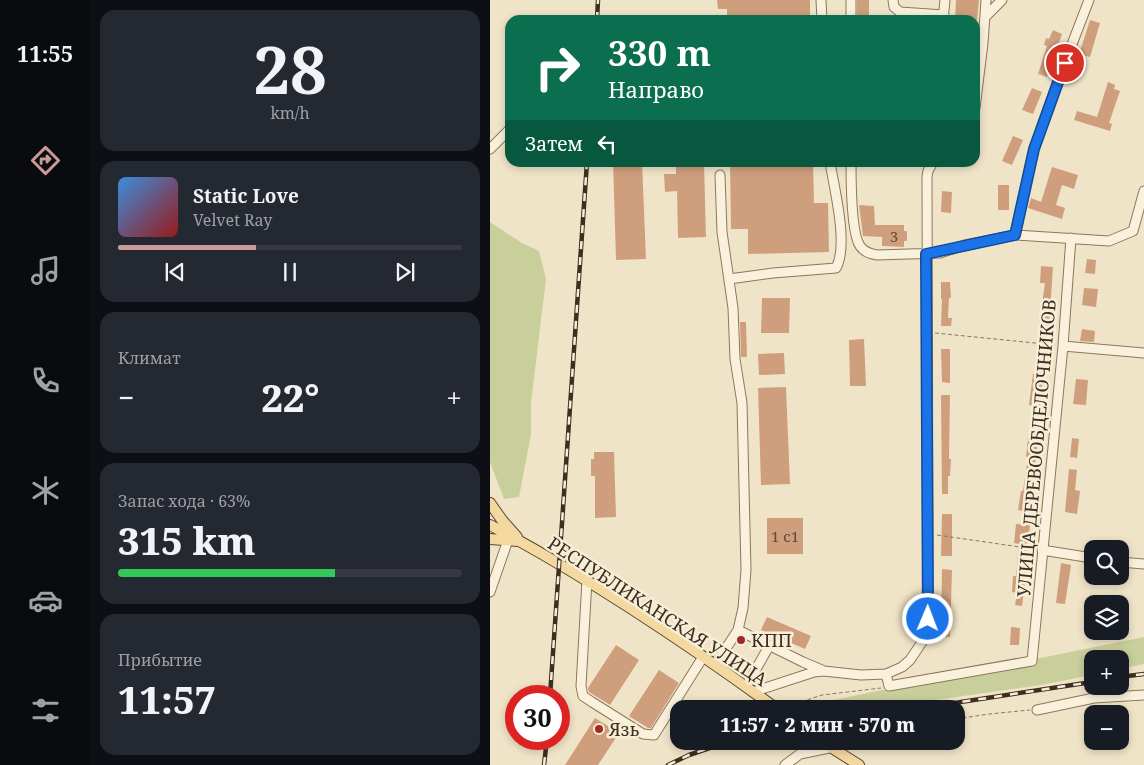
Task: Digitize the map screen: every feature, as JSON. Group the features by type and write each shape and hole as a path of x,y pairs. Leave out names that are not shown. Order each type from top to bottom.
{"main road":[{"path":"490,502 502,520 521,541"},
{"name":"РЕСПУБЛИКАНСКАЯ УЛИЦА","path":"490,524 587,580 765,700"},
{"path":"490,539 521,541"},
{"path":"835,750 859,765"}],"street":[{"path":"821,0 822,15"},
{"path":"851,0 851,15"},
{"path":"893,0 894,7 900,12 922,15"},
{"path":"943,15 945,0"},
{"path":"980,62 986,0"},
{"path":"985,17 1002,0"},
{"path":"1015,235 1034,149 1089,0"},
{"path":"490,149 505,134"},
{"path":"729,279 836,268 841,260 840,221 831,167"},
{"path":"851,167 856,240 862,249 877,255 926,254 1015,235 1109,241 1133,231 1144,191"},
{"path":"750,689 807,673 824,671 861,675 886,674 902,667 910,660 924,639 928,619 926,254 927,177 931,167"},
{"path":"715,665 738,630 743,608 746,570 742,403 735,359 733,308 722,232 720,175"},
{"name":"УЛИЦА ДЕРЕВООБДЕЛОЧНИКОВ","path":"889,686 1032,661 1063,346 1071,238"},
{"path":"1063,346 1144,353"},
{"path":"490,592 508,540"},
{"path":"1042,550 1084,557"},
{"path":"1129,563 1144,564"},
{"path":"587,580 581,686 583,696 592,702 646,736 654,735 703,657"},
{"path":"738,630 810,666 824,671"},
{"path":"750,689 770,646"},
{"path":"886,674 889,686"},
{"path":"1037,710 1094,698 1144,695"},
{"path":"785,765 795,756 810,750"}],"path":[{"path":"927,333 1063,346"},
{"path":"928,534 1042,550"},
{"path":"807,700 822,695 889,686"},
{"path":"965,718 1037,710"}],"green space":[{"path":"490,222 522,243 539,251 546,279 531,403 531,435 519,497 504,499 490,462"},
{"path":"1144,637 1144,664 1129,667 1129,650 1084,650 1084,677 1041,685 935,700 833,700"}],"building":[{"path":"717,0 810,0 810,15 727,15 727,9 718,9"},
{"path":"857,0 869,0 869,15 857,15"},
{"path":"956,0 979,0 978,15 955,15"},
{"path":"1090,20 1100,23 1090,57 1079,54"},
{"path":"1053,30 1062,34 1047,77 1038,74 1047,46 1044,45 1046,38 1049,39"},
{"path":"1108,82 1115,85 1114,89 1120,91 1109,123 1112,124 1110,131 1074,120 1077,111 1097,117"},
{"path":"1032,88 1042,92 1033,114 1022,110"},
{"path":"1013,136 1023,140 1012,165 1002,161"},
{"path":"613,167 642,167 646,259 616,260"},
{"path":"676,167 704,167 706,237 678,238 677,191 665,192 664,174 676,174"},
{"path":"730,167 813,167 814,203 828,203 829,252 748,254 748,229 731,229"},
{"path":"1052,167 1078,175 1074,189 1062,185 1056,205 1065,208 1062,219 1028,208 1031,198 1041,202"},
{"path":"998,185 1009,185 1009,210 998,210"},
{"path":"942,191 952,192 951,213 941,212"},
{"path":"859,205 874,206 875,225 904,225 904,231 907,231 907,241 904,241 904,247 882,246 882,237 863,236"},
{"path":"1087,259 1096,260 1095,274 1085,273"},
{"path":"1041,266 1053,267 1049,326 1039,325 1045,283 1040,283"},
{"path":"941,282 950,282 951,298 949,298 948,318 952,318 951,326 941,326"},
{"path":"1084,288 1098,289 1096,307 1082,305"},
{"path":"762,298 790,298 789,333 761,333"},
{"path":"740,322 746,322 747,357 741,357"},
{"path":"1082,329 1095,331 1094,342 1080,341"},
{"path":"864,339 866,386 850,386 849,340"},
{"path":"941,349 950,349 950,383 942,382"},
{"path":"1037,350 1046,351 1040,406 1029,405"},
{"path":"784,353 785,374 759,375 758,354"},
{"path":"1076,379 1088,380 1086,405 1073,404"},
{"path":"786,387 790,484 761,485 758,388"},
{"path":"941,395 950,395 949,459 951,459 950,476 948,476 948,494 942,494"},
{"path":"1028,438 1038,439 1030,512 1018,510 1028,457 1026,457"},
{"path":"1072,438 1079,439 1077,458 1070,457"},
{"path":"594,452 614,452 616,517 595,518 595,476 591,476 591,459 594,459"},
{"path":"1069,469 1077,470 1075,490 1080,491 1077,514 1065,512"},
{"path":"942,514 952,514 952,556 941,556"},
{"path":"767,518 803,518 803,554 767,554"},
{"path":"1016,524 1030,525 1027,551 1029,551 1022,606 1015,605 1017,593 1012,592 1013,576 1016,576 1019,544 1014,543"},
{"path":"1061,563 1071,565 1065,604 1056,603"},
{"path":"942,569 952,570 950,637 941,637"},
{"path":"767,617 811,636 805,649 761,630"},
{"path":"1011,627 1020,628 1019,645 1010,645"},
{"path":"616,645 639,660 610,705 589,692 588,688"},
{"path":"659,670 679,683 651,728 648,728 629,716"},
{"path":"595,718 619,733 598,765 565,765"}],"railway":[{"path":"597,15 598,0"},
{"path":"551,685 587,167"},
{"path":"1129,676 1144,674"},
{"path":"965,701 1084,683"},
{"path":"544,765 546,750"},
{"path":"668,765 704,750"}],"place":[{"name":"КПП","path":"741,640"},
{"name":"Язь","path":"599,729"}],"route":[{"path":"928,619 926,254 1015,235 1034,149 1065,63"}]}
